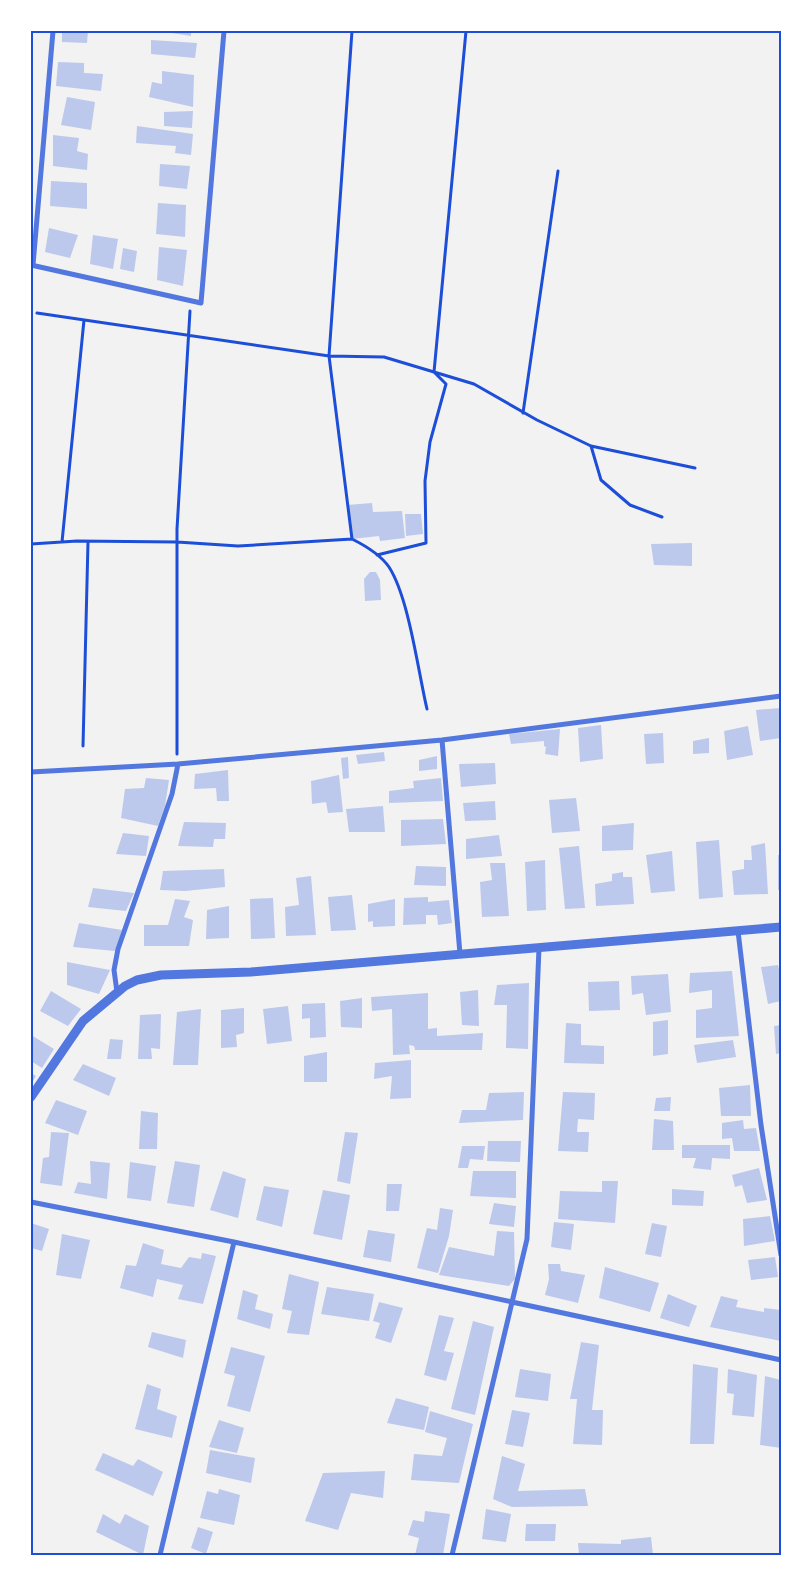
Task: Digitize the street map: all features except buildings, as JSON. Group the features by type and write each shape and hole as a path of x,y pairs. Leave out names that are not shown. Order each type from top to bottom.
{"street":[{"path":"53,31 32,265 201,303 224,31"},
{"path":"31,772 178,764 442,740 781,696"},
{"path":"442,740 460,954"},
{"path":"117,992 114,970 118,949 172,794 178,764"},
{"path":"31,1097 83,1021 117,992 137,980 161,975 251,972 781,927"},
{"path":"738,931 761,1125 781,1255"},
{"path":"452,1555 527,1239 539,948"},
{"path":"31,1202 234,1242 512,1304 781,1360"},
{"path":"160,1555 234,1242"}],"path":[{"path":"352,31 329,356 352,539"},
{"path":"434,372 466,31"},
{"path":"523,412 558,171"},
{"path":"178,764 177,542 190,300"},
{"path":"37,314 329,356 384,357 474,384 523,412 591,446 695,468"},
{"path":"62,542 84,320"},
{"path":"378,555 426,543 425,481 430,442 446,384 434,372"},
{"path":"591,446 601,480 630,505 662,517"},
{"path":"31,544 62,542 177,542 238,546 352,539 370,548 378,555 388,566 400,588 427,709"},
{"path":"83,746 88,542"}]}
